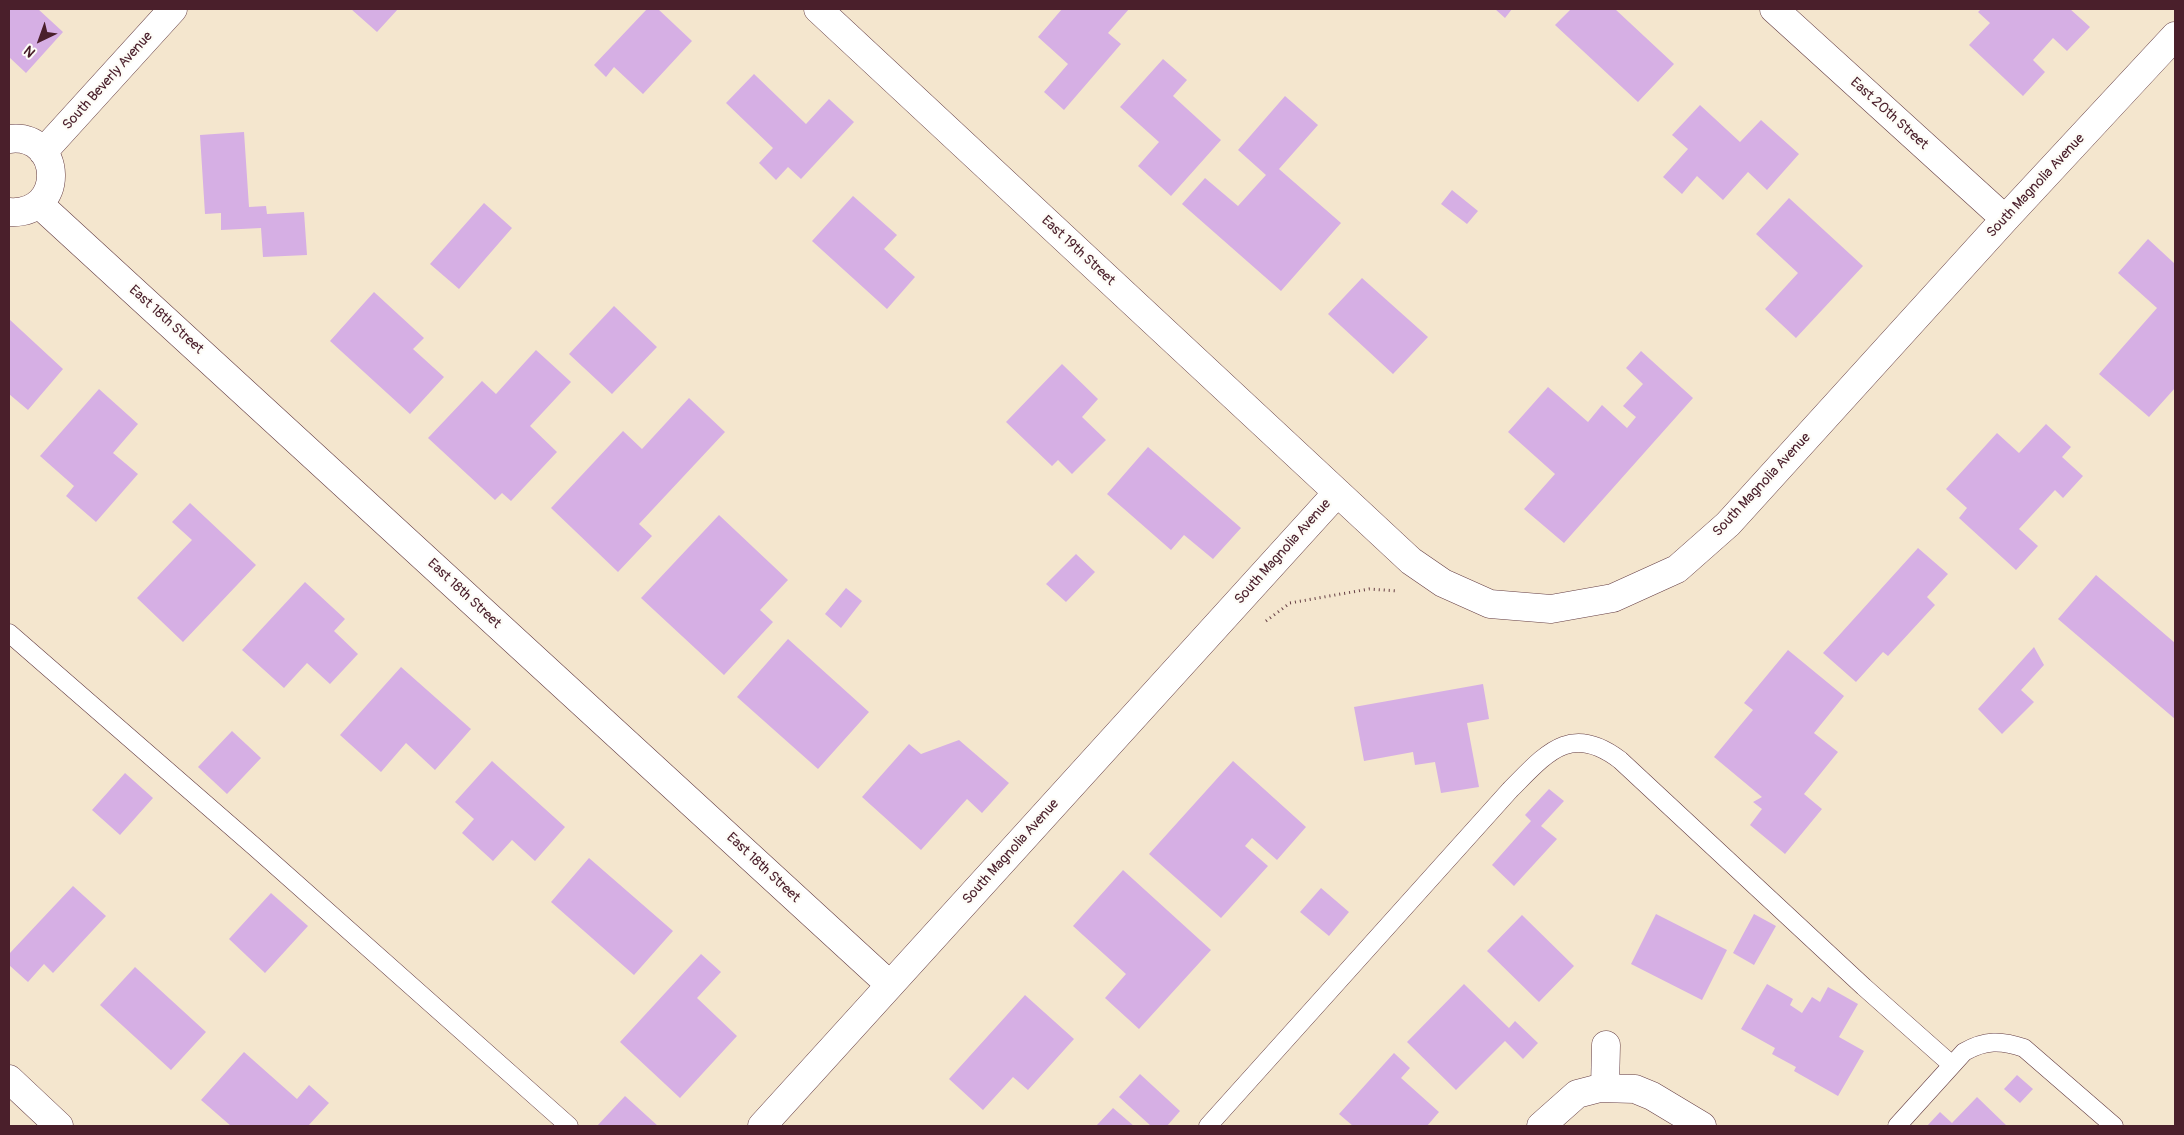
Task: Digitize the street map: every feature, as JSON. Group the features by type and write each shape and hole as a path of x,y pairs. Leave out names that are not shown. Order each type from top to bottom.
{"street":[{"name":"South Beverly Avenue","path":"43,152 173,9"},
{"name":"East 19th Street","path":"818,9 1337,493"},
{"name":"East 20th Street","path":"1774,9 2005,219"},
{"name":"South Magnolia Avenue","path":"762,1126 1337,493 1412,561 1443,582 1490,604 1551,608 1613,598 1676,569 1728,524 2005,219 2175,36"},
{"path":"9,139 28,141 43,152 51,167 52,180 48,192 38,204 19,213 9,212"},
{"name":"East 18th Street","path":"38,204 890,985"},
{"path":"1606,1045 1615,1088"},
{"path":"9,1079 60,1126"},
{"path":"1541,1126 1577,1094 1615,1088 1635,1089 1652,1096 1702,1126"}],"lane":[{"path":"9,633 256,848 569,1126"},
{"path":"1208,1126 1510,790 1552,750 1568,742 1606,749 1620,760 1857,981 1952,1066"},
{"path":"1896,1126 1964,1052 1977,1045 2007,1042 2024,1048 2114,1126"}],"path":[{"path":"1260,625 1290,603 1369,589 1407,592"}],"building":[{"path":"9,9 38,9 63,32 26,73 9,57"},
{"path":"351,9 398,9 377,32"},
{"path":"647,9 658,9 692,41 643,94 614,67 606,77 594,65"},
{"path":"1062,9 1129,9 1108,33 1121,44 1064,110 1044,92 1068,64 1038,37"},
{"path":"1495,9 1512,9 1505,18"},
{"path":"1571,9 1615,9 1674,64 1638,102 1555,25"},
{"path":"1981,9 2070,9 2090,27 2067,51 2053,38 2033,60 2045,72 2023,96 1969,45 1990,23 1978,12"},
{"path":"1163,59 1187,80 1173,96 1221,140 1171,196 1138,166 1159,142 1120,107"},
{"path":"754,74 806,124 829,99 854,122 801,179 788,167 776,180 759,163 773,148 726,103"},
{"path":"1285,96 1318,125 1279,169 1341,223 1281,291 1182,204 1205,178 1238,206 1266,175 1238,150"},
{"path":"1700,105 1740,142 1761,120 1799,154 1767,190 1748,172 1723,200 1697,176 1682,194 1663,177 1688,149 1672,135"},
{"path":"244,132 249,207 266,206 267,214 304,212 307,255 263,257 261,228 221,230 221,213 205,214 200,135"},
{"path":"1452,190 1478,211 1467,224 1441,204"},
{"path":"853,196 897,235 884,249 915,277 887,309 812,241"},
{"path":"1789,198 1863,266 1796,338 1765,309 1798,273 1756,234"},
{"path":"484,203 512,228 459,289 430,264"},
{"path":"2148,239 2175,264 2175,388 2149,417 2099,374 2157,308 2118,273"},
{"path":"1362,278 1428,337 1393,374 1328,314"},
{"path":"374,292 424,338 413,349 444,377 410,414 330,341"},
{"path":"614,306 657,347 612,394 569,354"},
{"path":"9,319 63,369 28,410 9,394"},
{"path":"536,350 571,382 530,426 557,452 511,501 502,493 495,500 428,438 482,381 496,394"},
{"path":"1641,351 1693,398 1564,543 1524,509 1555,474 1508,432 1548,387 1588,422 1602,405 1627,428 1636,417 1623,406 1643,384 1626,368"},
{"path":"1062,364 1098,399 1082,417 1106,440 1072,474 1058,460 1052,466 1006,422"},
{"path":"99,389 138,424 113,453 138,474 96,522 66,496 74,486 40,456"},
{"path":"689,398 725,432 639,524 652,536 618,572 551,508 623,431 642,449"},
{"path":"2046,424 2071,447 2062,457 2083,476 2063,498 2055,490 2019,529 2038,546 2016,570 1959,518 1967,508 1946,489 1997,433 2019,453"},
{"path":"1148,447 1241,528 1213,559 1184,535 1171,550 1107,494"},
{"path":"190,503 256,565 183,642 137,598 192,540 172,522"},
{"path":"719,515 788,580 760,610 773,622 724,675 641,598"},
{"path":"1918,548 1948,574 1927,597 1935,605 1888,656 1883,652 1856,682 1823,653"},
{"path":"1076,554 1095,572 1066,602 1046,584"},
{"path":"2096,575 2175,643 2175,719 2058,619"},
{"path":"305,582 345,619 334,631 358,654 330,684 307,663 284,688 242,650"},
{"path":"846,588 862,601 841,628 825,614"},
{"path":"788,639 869,712 818,769 737,697"},
{"path":"2034,647 2044,665 2021,690 2034,702 2002,734 1978,709"},
{"path":"1788,650 1844,696 1814,733 1838,752 1804,794 1822,809 1785,854 1750,825 1762,809 1753,802 1762,797 1714,757 1753,710 1744,703"},
{"path":"401,667 471,729 435,770 406,743 381,772 340,735"},
{"path":"1483,684 1489,719 1467,723 1479,787 1441,793 1435,762 1415,765 1413,752 1364,761 1354,707"},
{"path":"232,731 261,758 227,794 198,767"},
{"path":"959,740 1009,783 982,813 967,799 921,850 862,797 909,744 921,754"},
{"path":"492,761 565,827 535,861 512,840 493,861 462,833 474,819 455,802"},
{"path":"1233,761 1306,827 1277,860 1252,838 1245,846 1268,866 1221,918 1149,854"},
{"path":"125,773 153,798 120,835 92,810"},
{"path":"1549,789 1564,801 1541,826 1557,839 1514,886 1492,865 1531,821 1525,815"},
{"path":"589,858 673,931 634,975 551,902"},
{"path":"1123,870 1211,950 1139,1029 1105,998 1126,974 1073,926"},
{"path":"73,886 106,916 53,973 44,964 28,982 9,965 9,954"},
{"path":"1321,888 1349,912 1329,936 1300,912"},
{"path":"271,893 308,926 265,973 229,939"},
{"path":"1656,914 1727,950 1702,1000 1631,964"},
{"path":"1754,914 1776,926 1754,965 1733,953"},
{"path":"1522,915 1574,966 1539,1002 1487,951"},
{"path":"701,954 721,972 697,998 737,1036 680,1098 620,1042"},
{"path":"135,967 206,1032 171,1070 100,1005"},
{"path":"1464,984 1509,1028 1515,1021 1538,1043 1523,1059 1505,1041 1456,1090 1407,1042"},
{"path":"1767,984 1793,999 1790,1005 1802,1013 1812,997 1820,1002 1828,987 1858,1004 1839,1037 1864,1051 1838,1096 1794,1071 1796,1067 1772,1054 1775,1048 1741,1029"},
{"path":"1025,995 1074,1039 1028,1090 1013,1077 983,1110 949,1079"},
{"path":"244,1052 297,1099 309,1085 329,1103 308,1126 231,1126 201,1100"},
{"path":"1394,1053 1410,1068 1401,1078 1439,1112 1427,1126 1353,1126 1339,1114"},
{"path":"1140,1074 1180,1111 1167,1126 1151,1126 1119,1097"},
{"path":"2017,1075 2033,1089 2020,1103 2004,1089"},
{"path":"625,1096 658,1126 597,1126"},
{"path":"1977,1097 2007,1126 1927,1126 1940,1112 1952,1123"},
{"path":"1113,1108 1134,1126 1096,1126"}]}
